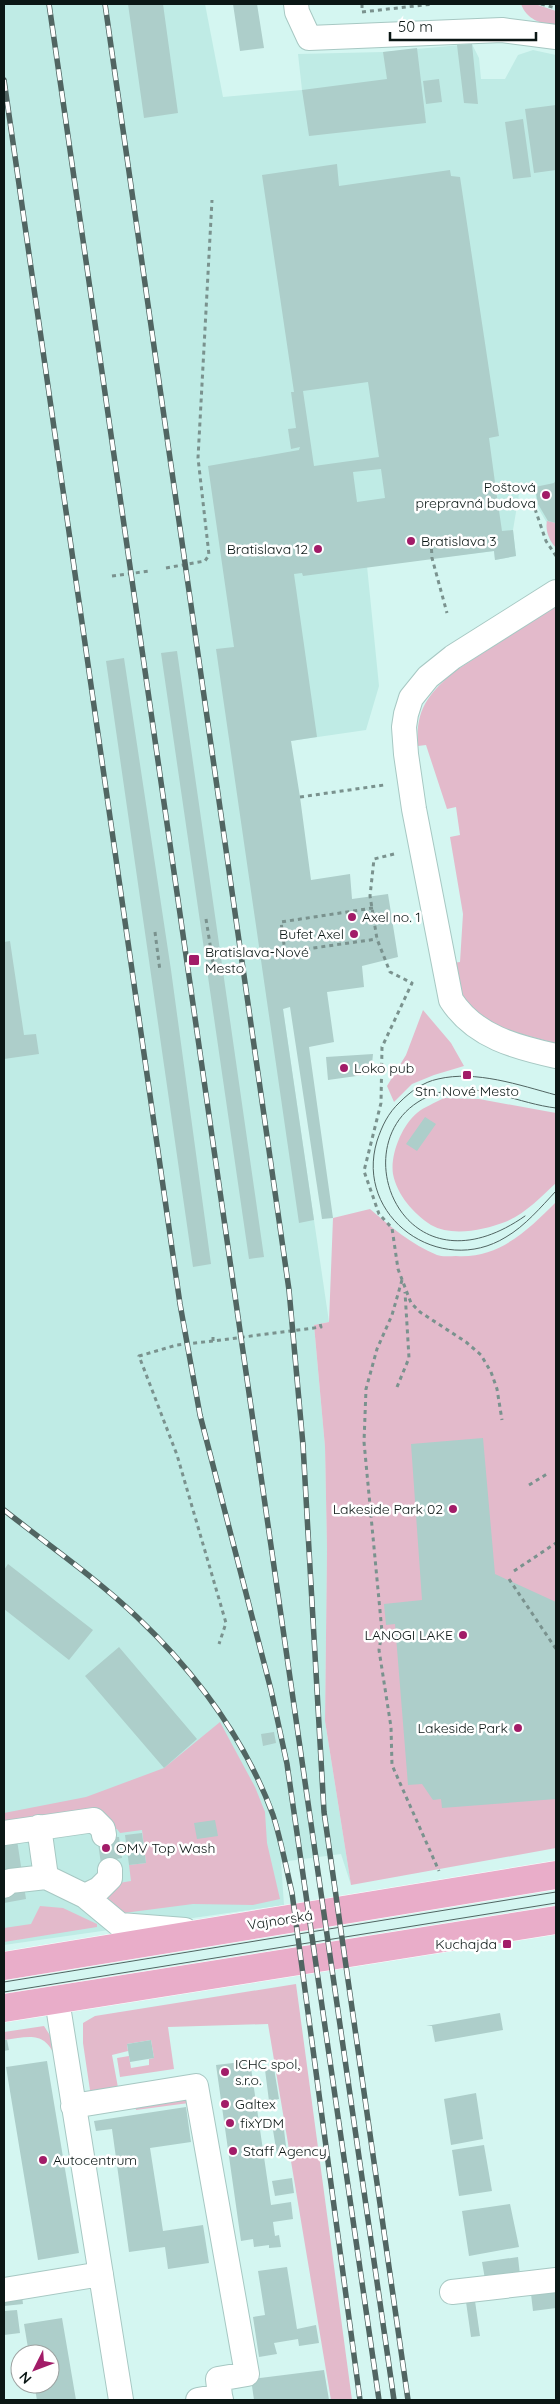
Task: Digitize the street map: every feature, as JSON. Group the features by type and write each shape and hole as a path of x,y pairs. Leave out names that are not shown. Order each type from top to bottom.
{"main road":[{"name":"Vajnorská","path":"4,1966 556,1875"},
{"path":"4,2008 556,1920"}],"street":[{"path":"296,4 297,12 309,38 502,30 556,37"},
{"path":"556,592 453,657 428,676 411,698 404,727 414,809 451,1000 466,1018 485,1034 556,1056"},
{"path":"4,1833 94,1820 103,1829 104,1834"},
{"path":"39,1827 46,1876"},
{"path":"85,1896 99,1889 110,1878 110,1870"},
{"path":"4,1886 10,1882 46,1876 85,1896 120,1926 212,1931"},
{"path":"57,2000 121,2400"},
{"path":"73,2106 196,2086 247,2374 218,2379 213,2399"},
{"path":"4,2290 101,2274"},
{"path":"452,2292 556,2280"}],"path":[{"path":"362,4 362,12 433,4"},
{"path":"541,4 556,8"},
{"path":"166,568 205,561 208,556 198,458 212,200"},
{"path":"535,508 546,541 556,556"},
{"path":"431,541 432,558 446,613"},
{"path":"112,576 150,571"},
{"path":"300,797 384,785"},
{"path":"394,854 374,859 370,896 377,939 390,972 412,983 382,1047 382,1103 364,1171 379,1214 392,1228 402,1280 411,1303 420,1312 458,1336 481,1355 491,1372 497,1389 502,1420"},
{"path":"372,908 282,922 285,952 377,939"},
{"path":"206,918 214,969"},
{"path":"155,932 160,972"},
{"path":"402,1280 392,1315 376,1349 366,1389 364,1442 382,1632 379,1650 392,1726 392,1765 439,1871"},
{"path":"397,1387 409,1358 405,1289"},
{"path":"218,1644 226,1623 177,1455 139,1356 177,1345 267,1332 320,1327 320,1324"},
{"path":"529,1485 546,1474"},
{"path":"514,1571 556,1544"},
{"path":"509,1578 556,1649"}],"shaded area":[{"path":"4,4 205,4 223,97 302,90 298,54 383,52 472,44 479,58 481,79 505,79 518,55 533,50 556,55 556,525 547,523 537,506 535,487 520,488 513,530 516,556 495,560 494,551 367,566 379,686 366,730 248,747 283,1009 329,1322 314,1325 325,1447 327,1549 325,1721 351,1885 341,1854 281,1862 284,1905 4,1945"},
{"path":"521,4 535,4 556,11 556,26 539,22 530,17"},
{"path":"547,521 556,523 556,548 548,535"},
{"path":"556,606 556,1043 515,1032 489,1021 477,1013 460,990 453,963 460,962 463,914 450,837 460,835 456,807 447,809 426,745 418,746 418,733 421,713 437,687 455,671"},
{"path":"423,1010 451,1043 464,1066 412,1084 394,1102 387,1086 406,1055"},
{"path":"444,1098 479,1099 556,1113 556,1183 532,1205 512,1219 488,1228 448,1231 439,1229 425,1221 407,1203 398,1189 393,1174 393,1158 398,1141 412,1118 423,1109"},
{"path":"556,1202 556,1848 351,1885 325,1721 327,1549 325,1447 314,1325 329,1322 333,1218 370,1209 402,1235 428,1251 441,1256 471,1256 486,1253 512,1241 535,1223"},
{"path":"220,1722 255,1787 265,1812 267,1843 280,1899 253,1905 193,1904 116,1914 99,1897 113,1884 131,1881 129,1865 146,1863 142,1830 120,1833 117,1829 110,1828 4,1829 4,1813 86,1797 164,1768"},
{"path":"40,1906 63,1908 97,1924 97,1927 4,1942 4,1928 31,1924"},
{"path":"296,1984 352,2400 331,2400 268,2024 168,2027 174,2069 120,2077 117,2058 129,2056 131,2068 149,2065 149,2059 154,2058 151,2040 127,2044 128,2051 112,2055 119,2093 91,2097 83,2043 83,2023 95,2016"},
{"path":"44,2026 51,2037 56,2059 47,2043 41,2039 29,2037 4,2040 4,2032"},
{"path":"184,2096 189,2103 136,2110 134,2101"}],"building":[{"path":"128,4 163,4 178,113 144,118"},
{"path":"233,4 257,4 264,48 240,51"},
{"path":"472,44 478,104 464,103 457,45"},
{"path":"417,48 426,123 309,136 302,90 387,79 383,52"},
{"path":"439,79 442,102 426,104 423,81"},
{"path":"556,105 556,170 534,173 525,109"},
{"path":"523,119 531,177 513,179 505,122"},
{"path":"337,164 339,186 450,170 451,176 460,177 499,436 489,438 502,531 513,530 516,556 495,560 494,551 303,576 302,573 294,574 317,737 291,741 311,880 350,874 352,899 388,894 398,957 362,966 364,987 327,992 334,1042 309,1047 333,1218 322,1219 290,1007 283,1009 314,1220 299,1223 216,649 234,647 208,466 299,450 300,447 291,449 288,429 296,428 291,392 294,392 262,175","holes":["368,382 379,457 314,466 303,391","381,469 385,498 357,502 353,472"]},
{"name":"Poštová prepravná budova","path":"556,480 556,523 548,521 538,504 535,487 554,483"},
{"path":"177,651 264,1257 249,1259 161,653"},
{"path":"124,658 171,970 211,1264 193,1267 106,661"},
{"path":"10,941 24,1035 36,1034 39,1054 4,1059 4,942"},
{"path":"373,1054 371,1074 328,1080 326,1057"},
{"path":"425,1117 436,1124 417,1151 406,1144"},
{"path":"483,1438 495,1574 556,1602 556,1799 442,1808 441,1799 433,1800 422,1784 408,1785 395,1624 386,1625 384,1604 422,1600 411,1444"},
{"path":"8,1564 93,1630 69,1660 4,1609 4,1570"},
{"path":"119,1647 197,1739 164,1768 85,1676"},
{"path":"274,1732 276,1743 263,1746 261,1734"},
{"path":"215,1820 218,1836 197,1839 194,1823"},
{"path":"142,1833 146,1863 129,1865 125,1835"},
{"name":"OMV Top Wash","path":"97,1836 119,1837 122,1858 116,1859 117,1869 102,1871"},
{"path":"17,1840 26,1899 4,1903 4,1842"},
{"path":"500,2013 503,2030 435,2042 432,2026 426,2026"},
{"path":"4,2040 7,2040 9,2050 4,2051"},
{"path":"151,2040 154,2058 130,2062 127,2044"},
{"name":"Autocentrum","path":"47,2061 79,2253 38,2260 6,2067"},
{"path":"250,2061 271,2205 291,2202 293,2219 273,2222 275,2236 279,2235 281,2247 269,2248 269,2245 254,2247 253,2239 241,2241 216,2065"},
{"path":"274,2068 279,2099 269,2101 265,2070"},
{"path":"476,2093 483,2139 451,2145 444,2099"},
{"path":"186,2107 191,2142 150,2148 163,2231 203,2225 209,2263 168,2269 165,2247 129,2252 112,2129 96,2131 94,2121"},
{"path":"283,2122 287,2154 277,2155 272,2124"},
{"path":"484,2145 492,2191 459,2196 452,2150"},
{"path":"292,2178 294,2193 275,2196 272,2181"},
{"path":"510,2204 519,2247 469,2256 462,2211"},
{"path":"518,2257 520,2275 485,2279 482,2262"},
{"path":"287,2267 297,2329 316,2325 319,2343 299,2346 298,2339 274,2343 277,2354 259,2357 253,2317 265,2315 258,2271"},
{"path":"556,2291 556,2308 533,2311 531,2294"},
{"path":"22,2296 23,2304 4,2306 4,2298"},
{"path":"475,2301 480,2336 471,2337 466,2302"},
{"path":"17,2310 20,2333 4,2335 4,2311"},
{"path":"62,2318 76,2400 37,2400 36,2394 60,2394 60,2344 27,2344 24,2324"},
{"path":"324,2370 329,2400 254,2400 251,2379"}],"tram line":[{"path":"556,1095 482,1077 452,1077 427,1082 408,1095 389,1115 377,1141 373,1169 378,1194 390,1216 408,1233 430,1245 455,1250 481,1248 513,1233 539,1210 556,1191"},
{"path":"525,1216 479,1238 441,1239 412,1224 393,1198 386,1166 391,1134 410,1108 445,1091 459,1089 486,1092 556,1108"},
{"path":"4,1982 556,1892"},
{"path":"4,1992 556,1903"}],"railway":[{"path":"49,4 394,2400"},
{"path":"105,4 289,1290 303,1445 324,1812 408,2400"},
{"path":"4,80 180,1304 200,1415 271,1690 287,1764 379,2400"},
{"path":"4,1510 89,1575 137,1617 179,1660 233,1733 248,1760 273,1815 292,1893 360,2400"}],"place":[{"name":"Poštová prepravná budova","path":"546,495"},
{"name":"Bratislava 3","path":"411,541"},
{"name":"Bratislava 12","path":"318,549"},
{"name":"Axel no. 1","path":"352,917"},
{"name":"Bufet Axel","path":"354,934"},
{"name":"Bratislava-Nové Mesto","path":"194,960"},
{"name":"Loko pub","path":"344,1068"},
{"name":"Stn. Nové Mesto","path":"467,1075"},
{"name":"Lakeside Park 02","path":"453,1509"},
{"name":"LANOGI LAKE","path":"463,1635"},
{"name":"Lakeside Park","path":"518,1728"},
{"name":"OMV Top Wash","path":"106,1848"},
{"name":"Kuchajda","path":"507,1944"},
{"name":"ICHC spol, s.r.o.","path":"225,2072"},
{"name":"Galtex","path":"225,2104"},
{"name":"fixYDM","path":"230,2123"},
{"name":"Staff Agency","path":"233,2151"},
{"name":"Autocentrum","path":"43,2160"}]}
